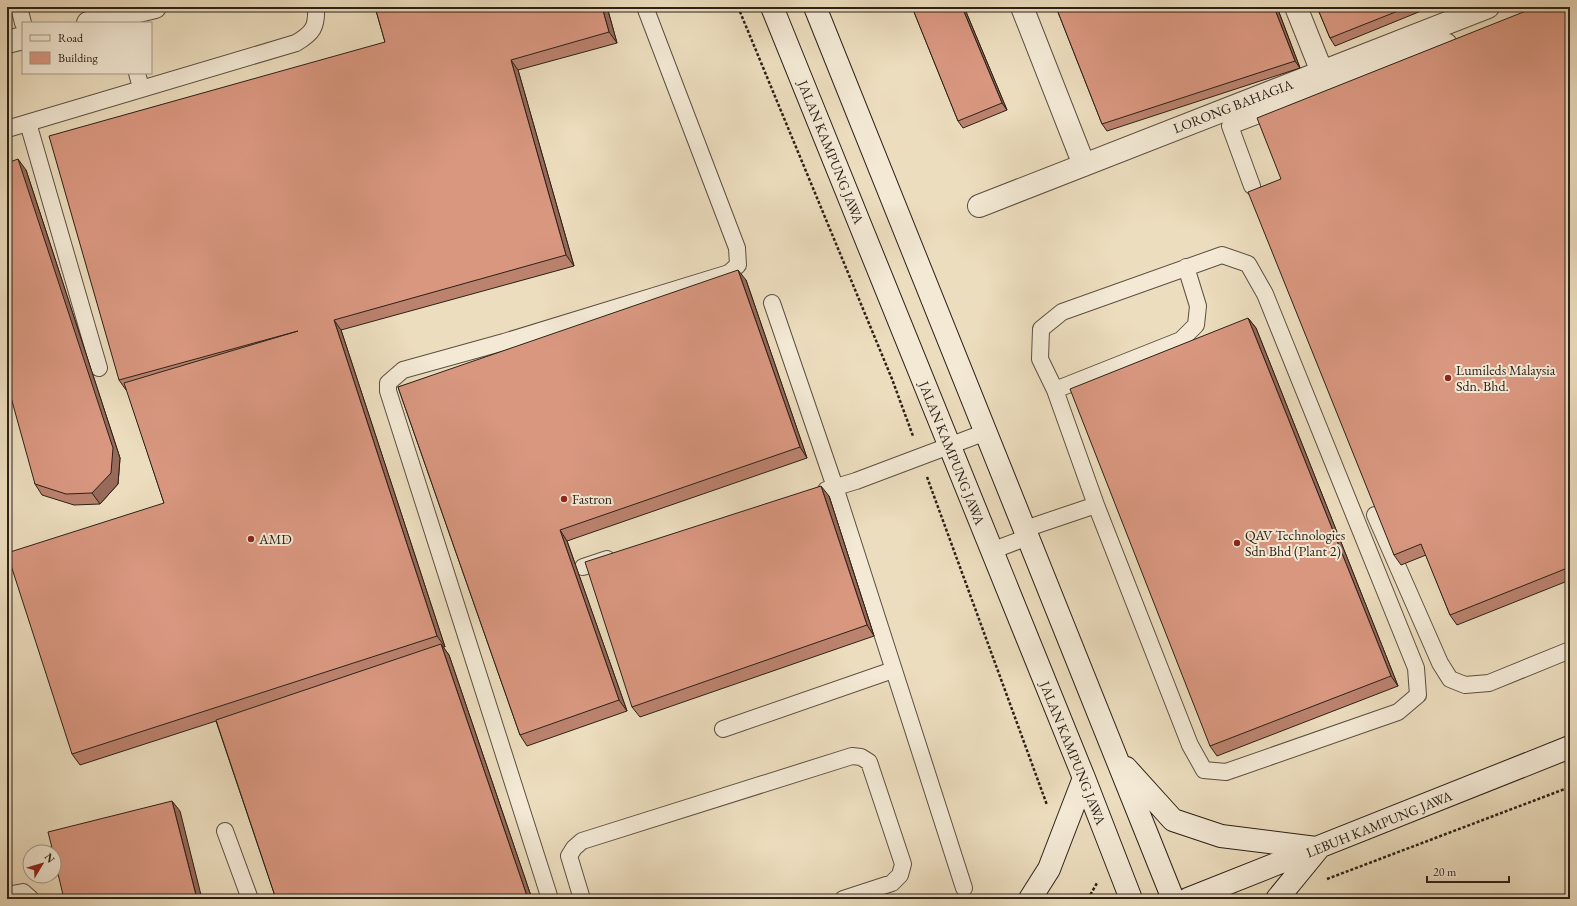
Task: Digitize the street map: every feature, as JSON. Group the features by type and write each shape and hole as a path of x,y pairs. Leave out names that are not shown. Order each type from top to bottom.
{"street":[{"path":"96,22 121,19 156,7"},
{"name":"JALAN KAMPUNG JAWA","path":"772,7 1084,778 1131,899"},
{"path":"815,7 1173,899"},
{"path":"1022,7 1084,165"},
{"path":"1296,7 1322,72"},
{"name":"LORONG BAHAGIA","path":"979,206 1488,7"},
{"path":"7,42 22,38"},
{"name":"LEBUH KAMPUNG JAWA","path":"1188,899 1570,747"},
{"path":"1116,758 1173,820 1222,836 1319,848"},
{"path":"1030,899 1049,869 1084,778"},
{"path":"1277,899 1319,848"}],"lane":[{"path":"19,7 23,22"},
{"path":"7,129 28,123 139,80 296,43 307,36 314,29 316,7"},
{"path":"550,899 388,391 388,383 403,370 504,342 729,273 738,265 737,248 645,7"},
{"path":"1252,186 1230,126 1466,35"},
{"path":"28,123 99,368"},
{"path":"1222,255 1248,264 1265,294 1416,668 1418,695 1398,712 1226,772 1204,770 1190,745 1096,505 1054,390 1040,359 1041,329 1062,312 1186,268 1222,255"},
{"path":"1054,390 1181,340 1196,325 1198,306 1186,268"},
{"path":"772,303 835,487 964,888"},
{"path":"812,494 856,481 986,432"},
{"path":"992,551 1026,533 1096,505"},
{"path":"1375,515 1440,663 1450,679 1466,685 1489,683 1570,650"},
{"path":"582,567 620,556"},
{"path":"723,729 893,670"},
{"path":"582,899 569,856 574,848 582,841 852,756 861,757 869,762 903,864 900,875 892,883 843,899"},
{"path":"225,831 250,899"},
{"path":"7,895 23,892 31,899"}],"path":[{"path":"1326,880 1570,787"}],"building":[{"path":"375,7 602,7 609,32 511,60 566,255 334,320 437,636 72,754 7,553 164,503 124,383 298,331 119,380 49,136 385,42"},
{"path":"912,7 962,7 1002,103 958,121"},
{"path":"1056,7 1274,7 1295,61 1102,124"},
{"path":"1317,7 1408,7 1330,38"},
{"name":"Lumileds Malaysia Sdn. Bhd.","path":"1536,7 1570,7 1570,567 1450,615 1421,544 1394,555 1248,192 1281,179 1257,118"},
{"path":"18,159 113,448 111,473 92,493 66,494 35,484 7,383 7,163"},
{"name":"Fastron","path":"738,270 800,447 560,530 619,700 520,735 398,387"},
{"name":"QAV Technologies Sdn Bhd (Plant 2)","path":"1248,318 1391,676 1210,746 1070,389"},
{"path":"821,486 867,625 632,707 585,562"},
{"path":"441,644 528,899 276,899 216,720"},
{"path":"172,801 197,899 64,899 60,884 62,884 62,844 51,844 48,832"},
{"path":"1570,892 1570,899 1553,899"}],"place":[{"name":"Lumileds Malaysia Sdn. Bhd.","path":"1448,378"},
{"name":"Fastron","path":"564,499"},
{"name":"AMD","path":"251,539"},
{"name":"QAV Technologies Sdn Bhd (Plant 2)","path":"1237,543"}]}
